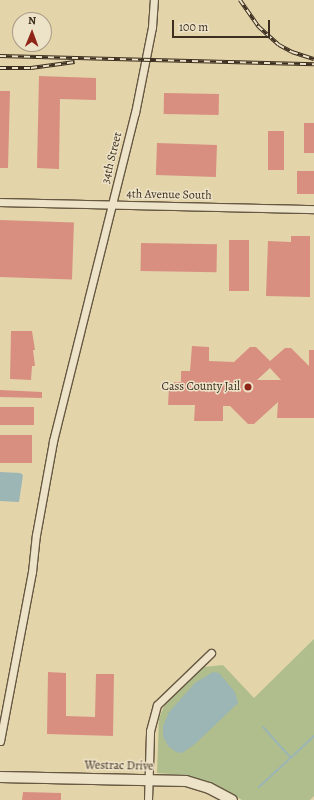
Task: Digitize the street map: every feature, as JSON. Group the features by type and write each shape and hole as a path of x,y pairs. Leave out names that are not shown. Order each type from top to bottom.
{"street":[{"name":"34th Street","path":"0,741 32,572 45,481 135,113 152,27 154,0"},
{"name":"4th Avenue South","path":"0,202 314,209"},
{"path":"148,800 150,731 157,705 211,653"},
{"name":"Westrac Drive","path":"0,776 186,781 208,788 232,800"}],"green space":[{"path":"314,639 314,796 310,800 242,800 213,783 185,775 157,773 159,718 165,704 204,667 223,665 254,698"}],"water":[{"path":"0,472 20,473 23,475 19,502 0,501"},
{"path":"213,672 219,673 235,692 238,703 195,744 182,753 176,752 168,746 163,736 163,726 169,712 195,683"}],"building":[{"path":"39,76 96,78 96,100 60,99 59,169 37,168"},
{"path":"0,91 10,91 8,168 0,168"},
{"path":"164,93 219,94 219,115 164,114"},
{"path":"304,123 314,123 314,153 304,153"},
{"path":"268,131 284,131 284,170 268,170"},
{"path":"157,143 217,145 216,177 156,175"},
{"path":"297,171 314,171 314,194 297,194"},
{"path":"0,220 74,223 72,280 0,277"},
{"path":"291,236 310,236 310,297 266,296 268,241 291,242"},
{"path":"229,240 249,240 249,291 229,291"},
{"path":"141,243 217,244 216,272 141,271"},
{"path":"11,331 32,331 35,350 33,350 35,366 32,366 31,380 10,379"},
{"name":"Cass County Jail","path":"192,346 209,347 209,361 234,362 250,347 256,347 270,361 285,348 291,348 309,366 309,350 314,350 314,418 277,418 278,402 254,424 248,424 230,406 223,406 223,421 194,421 195,405 168,405 169,388 174,388 174,382 181,382 181,371 190,371","holes":["270,368 281,380 257,380"]},
{"path":"0,390 42,392 42,398 0,397"},
{"path":"0,407 34,407 34,425 0,425"},
{"path":"0,435 32,435 32,463 0,463"},
{"path":"48,672 66,673 66,716 95,717 96,674 114,674 113,736 47,734"},
{"path":"23,792 61,793 61,800 22,800"}],"waterway":[{"path":"263,727 290,757"},
{"path":"259,787 314,736"}],"railway":[{"path":"240,0 258,26 279,45 292,52 314,59"},
{"path":"0,56 314,64"},
{"path":"0,68 31,68 75,62"}],"place":[{"name":"Cass County Jail","path":"248,387"}]}
